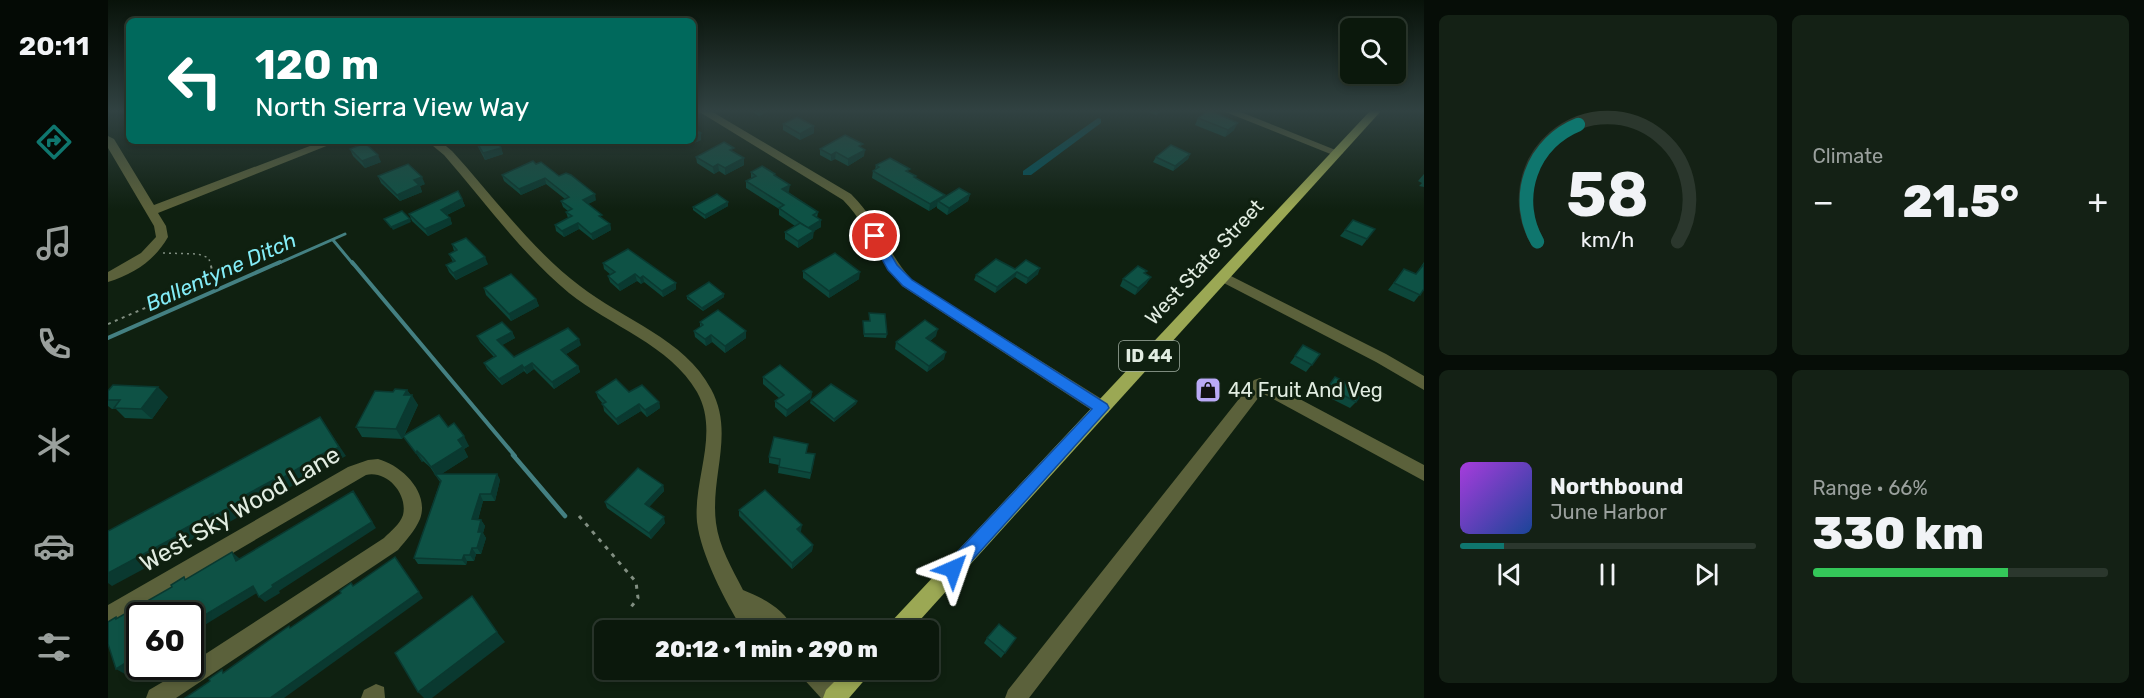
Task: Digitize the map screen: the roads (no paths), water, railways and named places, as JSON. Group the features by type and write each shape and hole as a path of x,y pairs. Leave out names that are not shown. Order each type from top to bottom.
{"main road":[{"name":"West State Street","path":"906,620 1346,144"},
{"path":"834,697 850,680"}],"street":[{"path":"108,277 160,250 162,237 160,226 111,144"},
{"path":"151,211 325,144"},
{"path":"437,144 448,153 558,276 677,358 696,378 710,404 716,432 716,448 707,495 707,530 713,551 747,620"},
{"path":"758,144 847,197 865,217 892,267 907,283 1102,408"},
{"path":"1313,144 1337,153"},
{"path":"1223,277 1381,358 1424,384"},
{"path":"1016,698 1260,384 1424,474"},
{"name":"West Sky Wood Lane","path":"108,616 368,466 382,467 395,474 411,498 412,514 406,527 391,544 157,698"},
{"path":"737,597 762,608 774,620"},
{"path":"818,680 834,697"}],"waterway":[{"path":"1027,173 1067,144"},
{"name":"Ballentyne Ditch","path":"277,264 345,234"},
{"path":"333,240 353,264"},
{"name":"Ballentyne Ditch","path":"108,338 280,262"},
{"path":"352,262 515,456"},
{"path":"513,455 565,516"}],"place":[{"name":"44 Fruit And Veg","path":"1208,390"}]}
